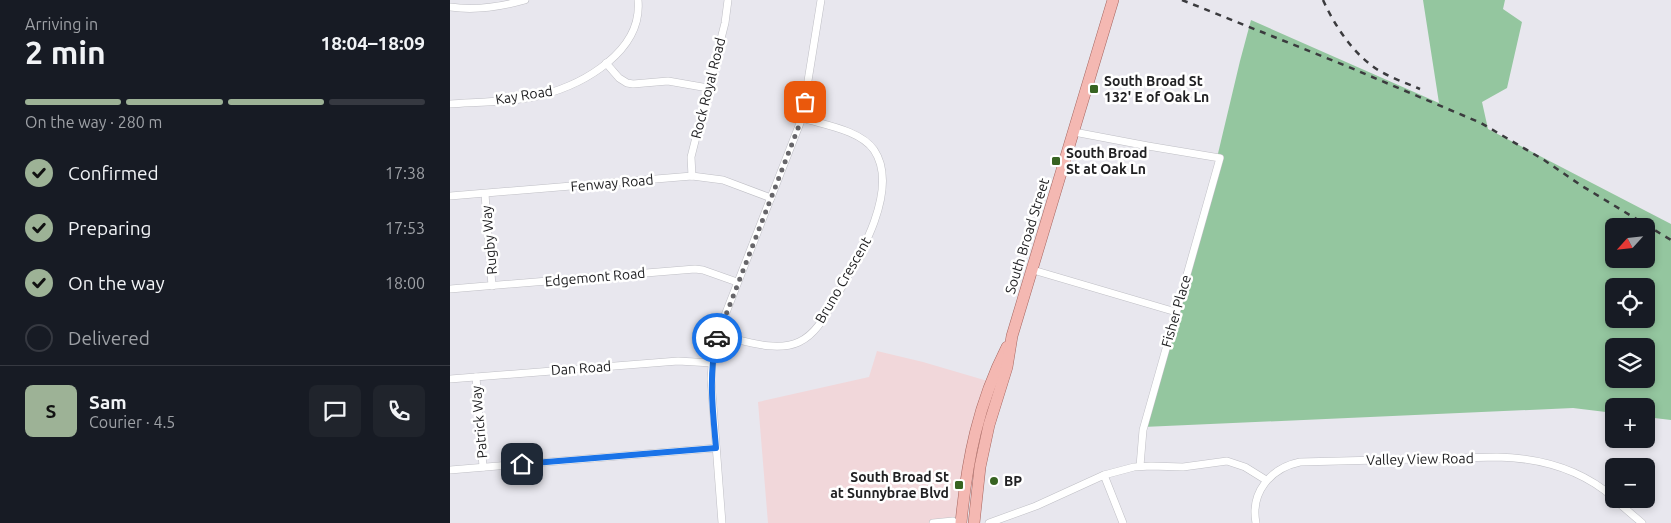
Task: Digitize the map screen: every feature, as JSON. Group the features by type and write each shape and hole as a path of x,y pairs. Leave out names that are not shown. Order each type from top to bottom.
{"main road":[{"name":"South Broad Street","path":"961,523 967,467 975,429 998,364 1012,336 1113,0"},
{"name":"South Broad Street","path":"974,523 980,467 989,425 1008,367 1012,336"},
{"path":"983,404 994,408"},
{"path":"975,429 989,425"}],"street":[{"path":"450,7 493,8 525,0"},
{"name":"Kay Road","path":"450,104 524,98 541,95 574,83 606,63 619,52 631,35 638,14 638,0"},
{"name":"Rock Royal Road","path":"692,176 691,157 725,22 728,0"},
{"path":"722,523 712,392 712,363 718,335 737,282 802,118 821,0"},
{"path":"606,63 627,84 668,81 708,88"},
{"name":"Bruno Crescent","path":"718,335 772,346 791,345 808,336 820,323 867,242 876,217 881,190 882,174 877,155 860,137 802,118"},
{"name":"Fisher Place","path":"1074,132 1220,158 1143,430 1140,466"},
{"name":"Fenway Road","path":"450,196 692,176 723,180 771,198"},
{"name":"Rugby Way","path":"485,194 492,286"},
{"name":"Edgemont Road","path":"450,289 695,269 737,282"},
{"path":"1033,270 1176,312"},
{"name":"Dan Road","path":"450,379 678,361 712,363"},
{"name":"Patrick Way","path":"476,377 483,468"},
{"path":"450,470 716,448"},
{"name":"Valley View Road","path":"1266,480 1282,468 1300,462 1508,458 1546,463 1573,471 1605,490"},
{"path":"988,523 1036,506 1119,470 1140,466 1183,467 1227,461 1245,467 1266,480 1257,498 1255,508 1256,523"},
{"path":"1104,475 1123,523"},
{"name":"Valley View Road","path":"1626,508 1642,523"},
{"path":"933,523 953,521 955,523"}],"shaded area":[{"path":"877,351 991,382 961,523 768,523 758,402 869,377"}],"green space":[{"path":"1423,0 1505,0 1503,9 1522,22 1507,88 1482,102 1488,129 1671,224 1671,420 1655,418 1655,398 1605,398 1605,412 1573,408 1143,427 1206,204 1251,20 1439,103"}],"railway":[{"path":"1182,0 1344,65 1481,123 1544,160 1582,186 1671,240"},
{"path":"1323,0 1343,36 1363,59 1382,72 1420,89"}],"way so far":[{"path":"717,338 802,118 805,102"}],"place":[{"name":"South Broad St 132' E of Oak Ln","path":"1094,89"},
{"name":"South Broad St at Oak Ln","path":"1056,161"},
{"name":"BP","path":"994,481"},
{"name":"South Broad St at Sunnybrae Blvd","path":"959,485"}],"route":[{"path":"522,464 716,448 711,379 713,353 717,338"}]}
